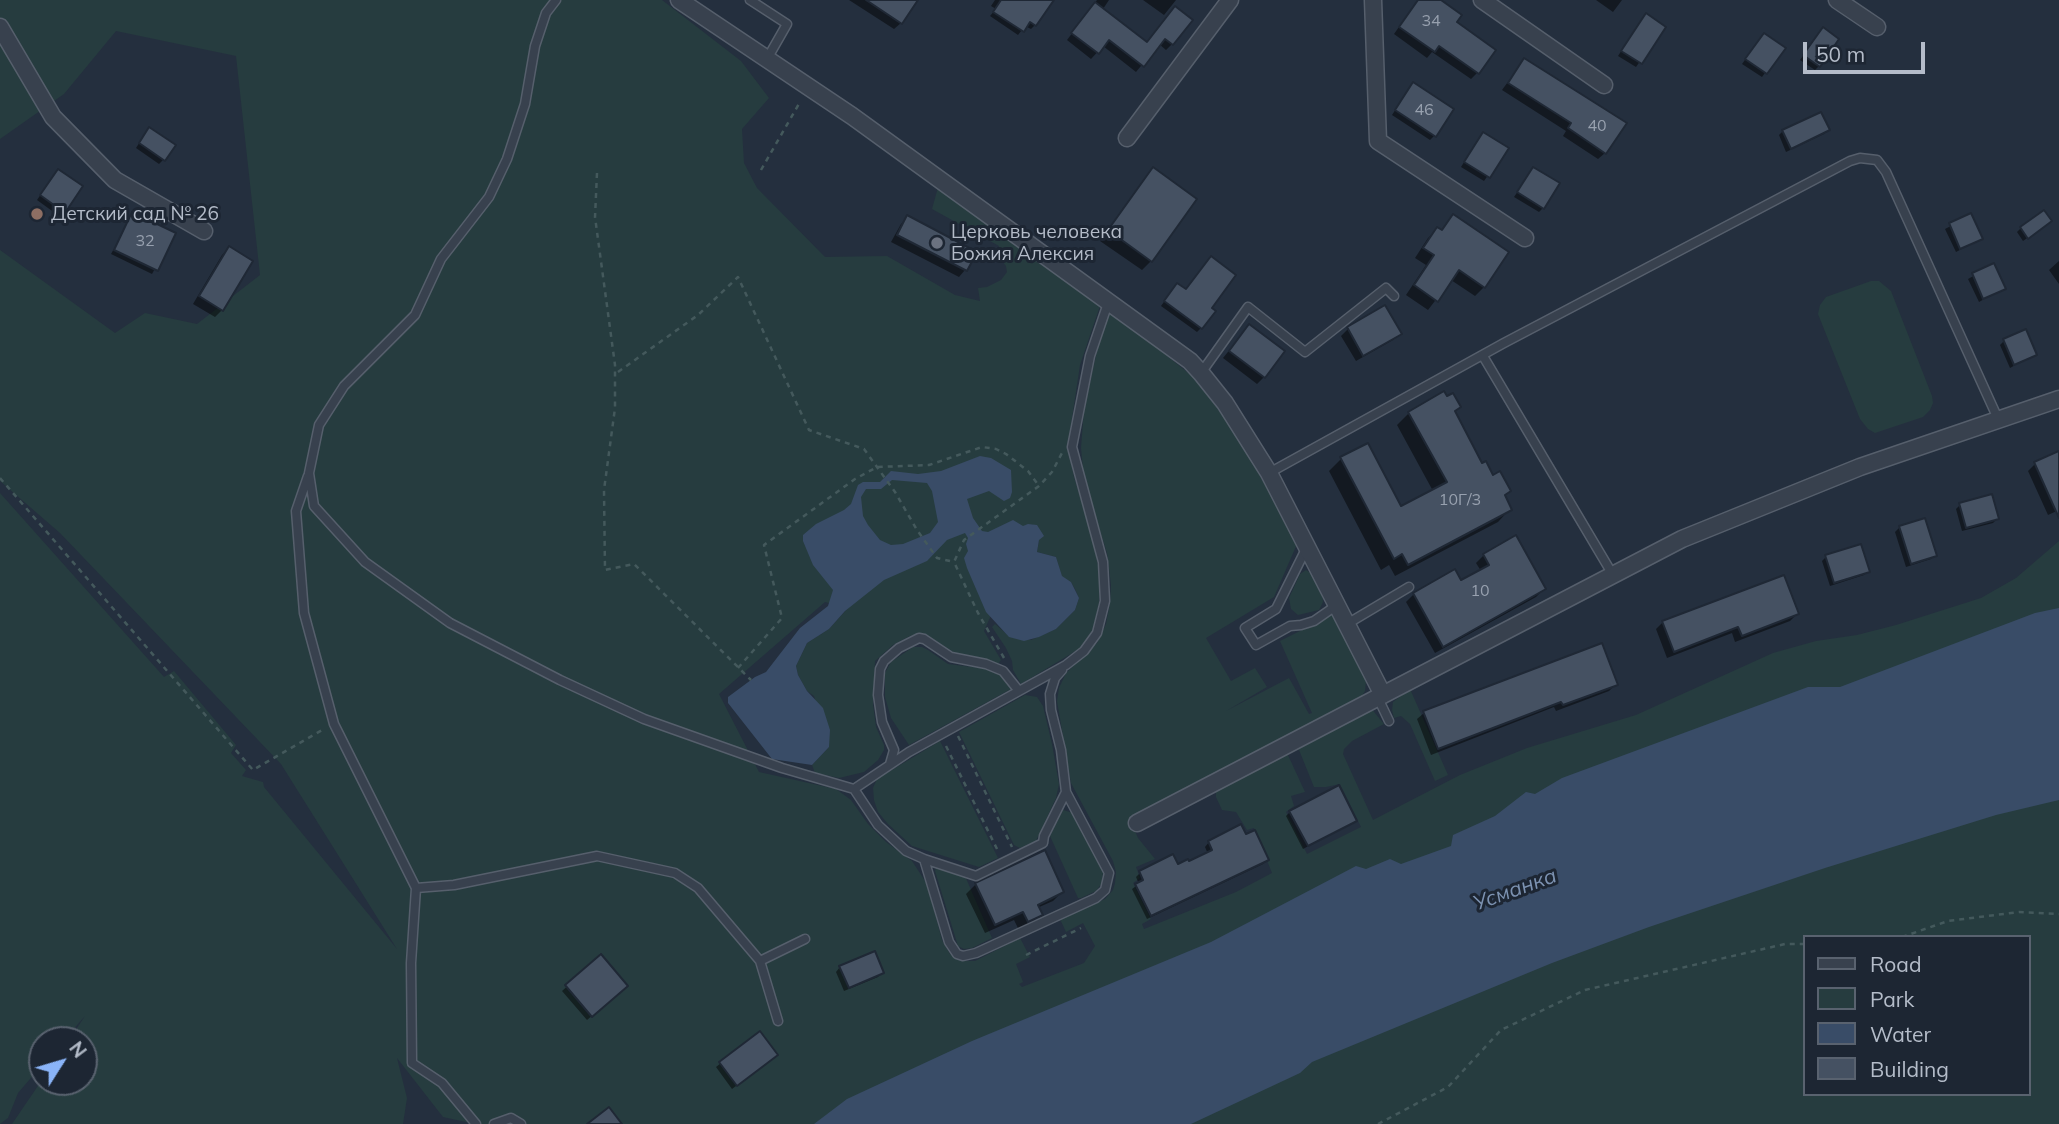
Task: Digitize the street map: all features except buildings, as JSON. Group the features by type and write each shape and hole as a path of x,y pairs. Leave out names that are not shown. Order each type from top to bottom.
{"street":[{"path":"1127,138 1230,0"},
{"path":"1373,0 1378,141 1525,238"},
{"path":"1482,0 1604,85"},
{"path":"1837,0 1877,27"},
{"path":"689,3 1190,361 1225,403 1269,473 1338,605 1380,696"},
{"path":"0,27 52,117 115,180 204,231"},
{"path":"1137,823 1702,530 1860,467 2059,399"}],"lane":[{"path":"476,1124 442,1083 412,1063 411,962 416,888 334,724 304,613 296,511 309,473 319,425 344,386 415,315 441,259 489,197 507,159 525,104 534,46 546,13 556,0"},
{"path":"750,0 787,24 767,59"},
{"path":"1269,473 1504,343 1850,161 1870,158 1877,160 1886,172 1999,421"},
{"path":"1201,373 1248,307 1305,352 1386,288 1394,296"},
{"path":"854,789 890,764 1066,665 1084,651 1097,633 1102,619 1105,587 1100,547 1072,447 1090,356 1108,303"},
{"path":"1483,356 1612,575"},
{"path":"309,473 314,506 365,562 450,623 561,681 644,719 782,768 854,789 878,825 906,851 923,859 976,876 1043,843 1066,792"},
{"path":"1307,546 1276,609 1245,628 1256,645 1290,626 1314,621 1338,605"},
{"path":"1347,624 1409,587"},
{"path":"890,764 894,750 882,722 878,695 880,669 890,654 919,638 924,639 944,654 995,666 1010,678 1019,691"},
{"path":"923,859 949,942 954,951 963,956 976,953 1102,894 1110,873 1066,792 1050,694 1055,678 1066,665"},
{"path":"1380,696 1390,721"},
{"path":"416,888 454,885 597,856 675,873 698,888 760,961 778,1021"},
{"path":"760,961 805,939"},
{"path":"495,1124 511,1118 521,1124"}],"path":[{"path":"761,170 809,87"},
{"path":"597,173 595,217 615,365 614,422 604,490 605,570 634,564 751,680"},
{"path":"618,372 698,315 738,277 809,430 864,449 937,558 954,562"},
{"path":"738,668 782,618 764,545 855,479 877,467 929,465 982,447 1006,454 1028,471 1039,486"},
{"path":"1010,678 999,645 978,613 954,562 964,540 1039,486 1052,472 1062,453 1072,447"},
{"path":"0,478 253,771 334,724"},
{"path":"954,727 1016,856"},
{"path":"940,735 1003,862"},
{"path":"1908,935 1948,921 2019,912 2059,914"},
{"path":"1026,955 1081,928"},
{"path":"1378,1124 1448,1087 1501,1030 1585,990 1785,944 1804,944"}],"green space":[{"path":"0,0 662,0 741,61 769,98 742,129 744,163 757,188 825,257 887,256 955,295 980,301 978,288 1001,280 1007,272 1006,266 997,255 999,246 932,209 939,184 1100,306 1080,365 1068,445 1074,477 1092,534 1101,582 1093,630 1079,649 1021,684 1006,648 992,627 995,624 1009,636 1031,640 1056,629 1075,610 1079,598 1075,589 1071,582 1062,577 1056,557 1037,552 1039,540 1032,524 984,631 1001,660 998,664 955,653 923,633 893,645 875,661 873,704 876,727 884,750 878,760 864,772 839,778 815,773 812,765 829,747 814,696 807,691 796,666 807,643 829,629 848,608 825,602 719,694 759,772 836,789 851,800 868,824 886,842 912,861 927,884 942,940 950,954 962,961 975,961 1020,938 1030,957 1016,964 1023,982 1019,984 1022,987 1084,963 1095,946 1083,923 1066,932 1060,919 1105,899 1115,883 1113,861 1071,783 1057,701 1066,673 1097,643 1106,624 1110,603 1107,553 1084,480 1081,448 1084,409 1099,342 1110,310 1197,380 1243,444 1297,544 1274,597 1206,638 1231,681 1255,668 1267,687 1226,711 1289,678 1309,714 1312,713 1280,641 1332,615 1366,681 1365,691 1360,699 1133,826 1138,838 1155,859 1136,867 1140,878 1133,883 1151,919 1142,924 1144,929 1236,892 1272,873 1254,828 1247,830 1236,812 1222,810 1216,797 1216,787 1287,753 1305,792 1291,796 1294,806 1286,812 1307,854 1361,827 1340,784 1314,787 1297,745 1370,707 1384,724 1352,741 1343,754 1373,820 1460,775 1527,748 1636,715 1773,653 1816,641 1857,635 1896,625 1981,598 2016,578 2059,541 2059,1124 475,1124 443,1117 397,1058 407,1098 403,1124 12,1124 31,1096 98,1096 98,1026 78,1026 85,1016 76,1026 28,1026 28,1081 18,1093 8,1118 0,1124 0,493 164,677 174,671 236,745 231,753 246,770 242,776 263,782 264,787 397,949 281,764 60,533 0,481 0,250 115,333 145,313 197,324 260,275 236,56 116,31 64,94 0,139"},
{"path":"1871,281 1879,281 1891,291 1933,403 1923,417 1875,433 1860,419 1818,314 1826,297"},
{"path":"1306,570 1312,574 1322,591 1323,602 1319,610 1298,615 1291,609 1289,598 1300,574"},
{"path":"913,647 922,647 948,664 997,672 1011,689 909,745 891,718 885,697 885,673 891,662"},
{"path":"1410,689 1448,775 1435,781 1410,724 1401,716 1394,718 1393,702"},
{"path":"1025,695 1037,697 1043,706 1059,784 1056,798 1036,841 1020,848 1014,845 959,732"},
{"path":"940,741 998,858 979,867 912,846 878,812 874,800 873,788 877,779"},
{"path":"1063,810 1073,813 1103,872 1102,883 1096,891 1081,898 1078,898 1050,836"},
{"path":"936,867 965,876 992,938 972,948 964,949 958,946"}],"water":[{"path":"980,456 991,458 1011,470 1010,498 1004,501 989,491 967,499 973,518 982,531 988,532 1013,520 1023,526 1037,525 1044,536 1039,540 1037,552 1056,557 1062,576 1071,582 1079,598 1075,610 1056,629 1039,637 1024,641 1009,637 986,612 967,568 964,558 968,551 968,538 965,533 947,540 927,561 884,580 845,611 829,629 807,643 796,666 807,691 823,708 830,730 829,747 812,765 772,759 728,703 728,697 766,672 800,628 828,606 833,590 813,565 803,535 816,524 851,504 858,485 863,482 880,482 891,471 918,474 941,471","holes":["892,480 927,483 932,491 938,522 930,533 903,544 891,545 880,540 863,516 861,497 866,489 881,489"]},
{"name":"Усманка","path":"2059,608 2059,800 1996,815 1825,868 1649,927 1552,963 1312,1062 1300,1073 1191,1124 814,1124 847,1099 972,1041 1211,942 1356,866 1366,869 1390,859 1401,864 1451,846 1453,835 1495,816 1526,792 1535,794 1562,778 1808,687 1840,687 2035,613"}],"place":[{"name":"Детский сад № 26","path":"37,214"},
{"name":"Церковь человека Божия Алексия","path":"937,243"}]}
